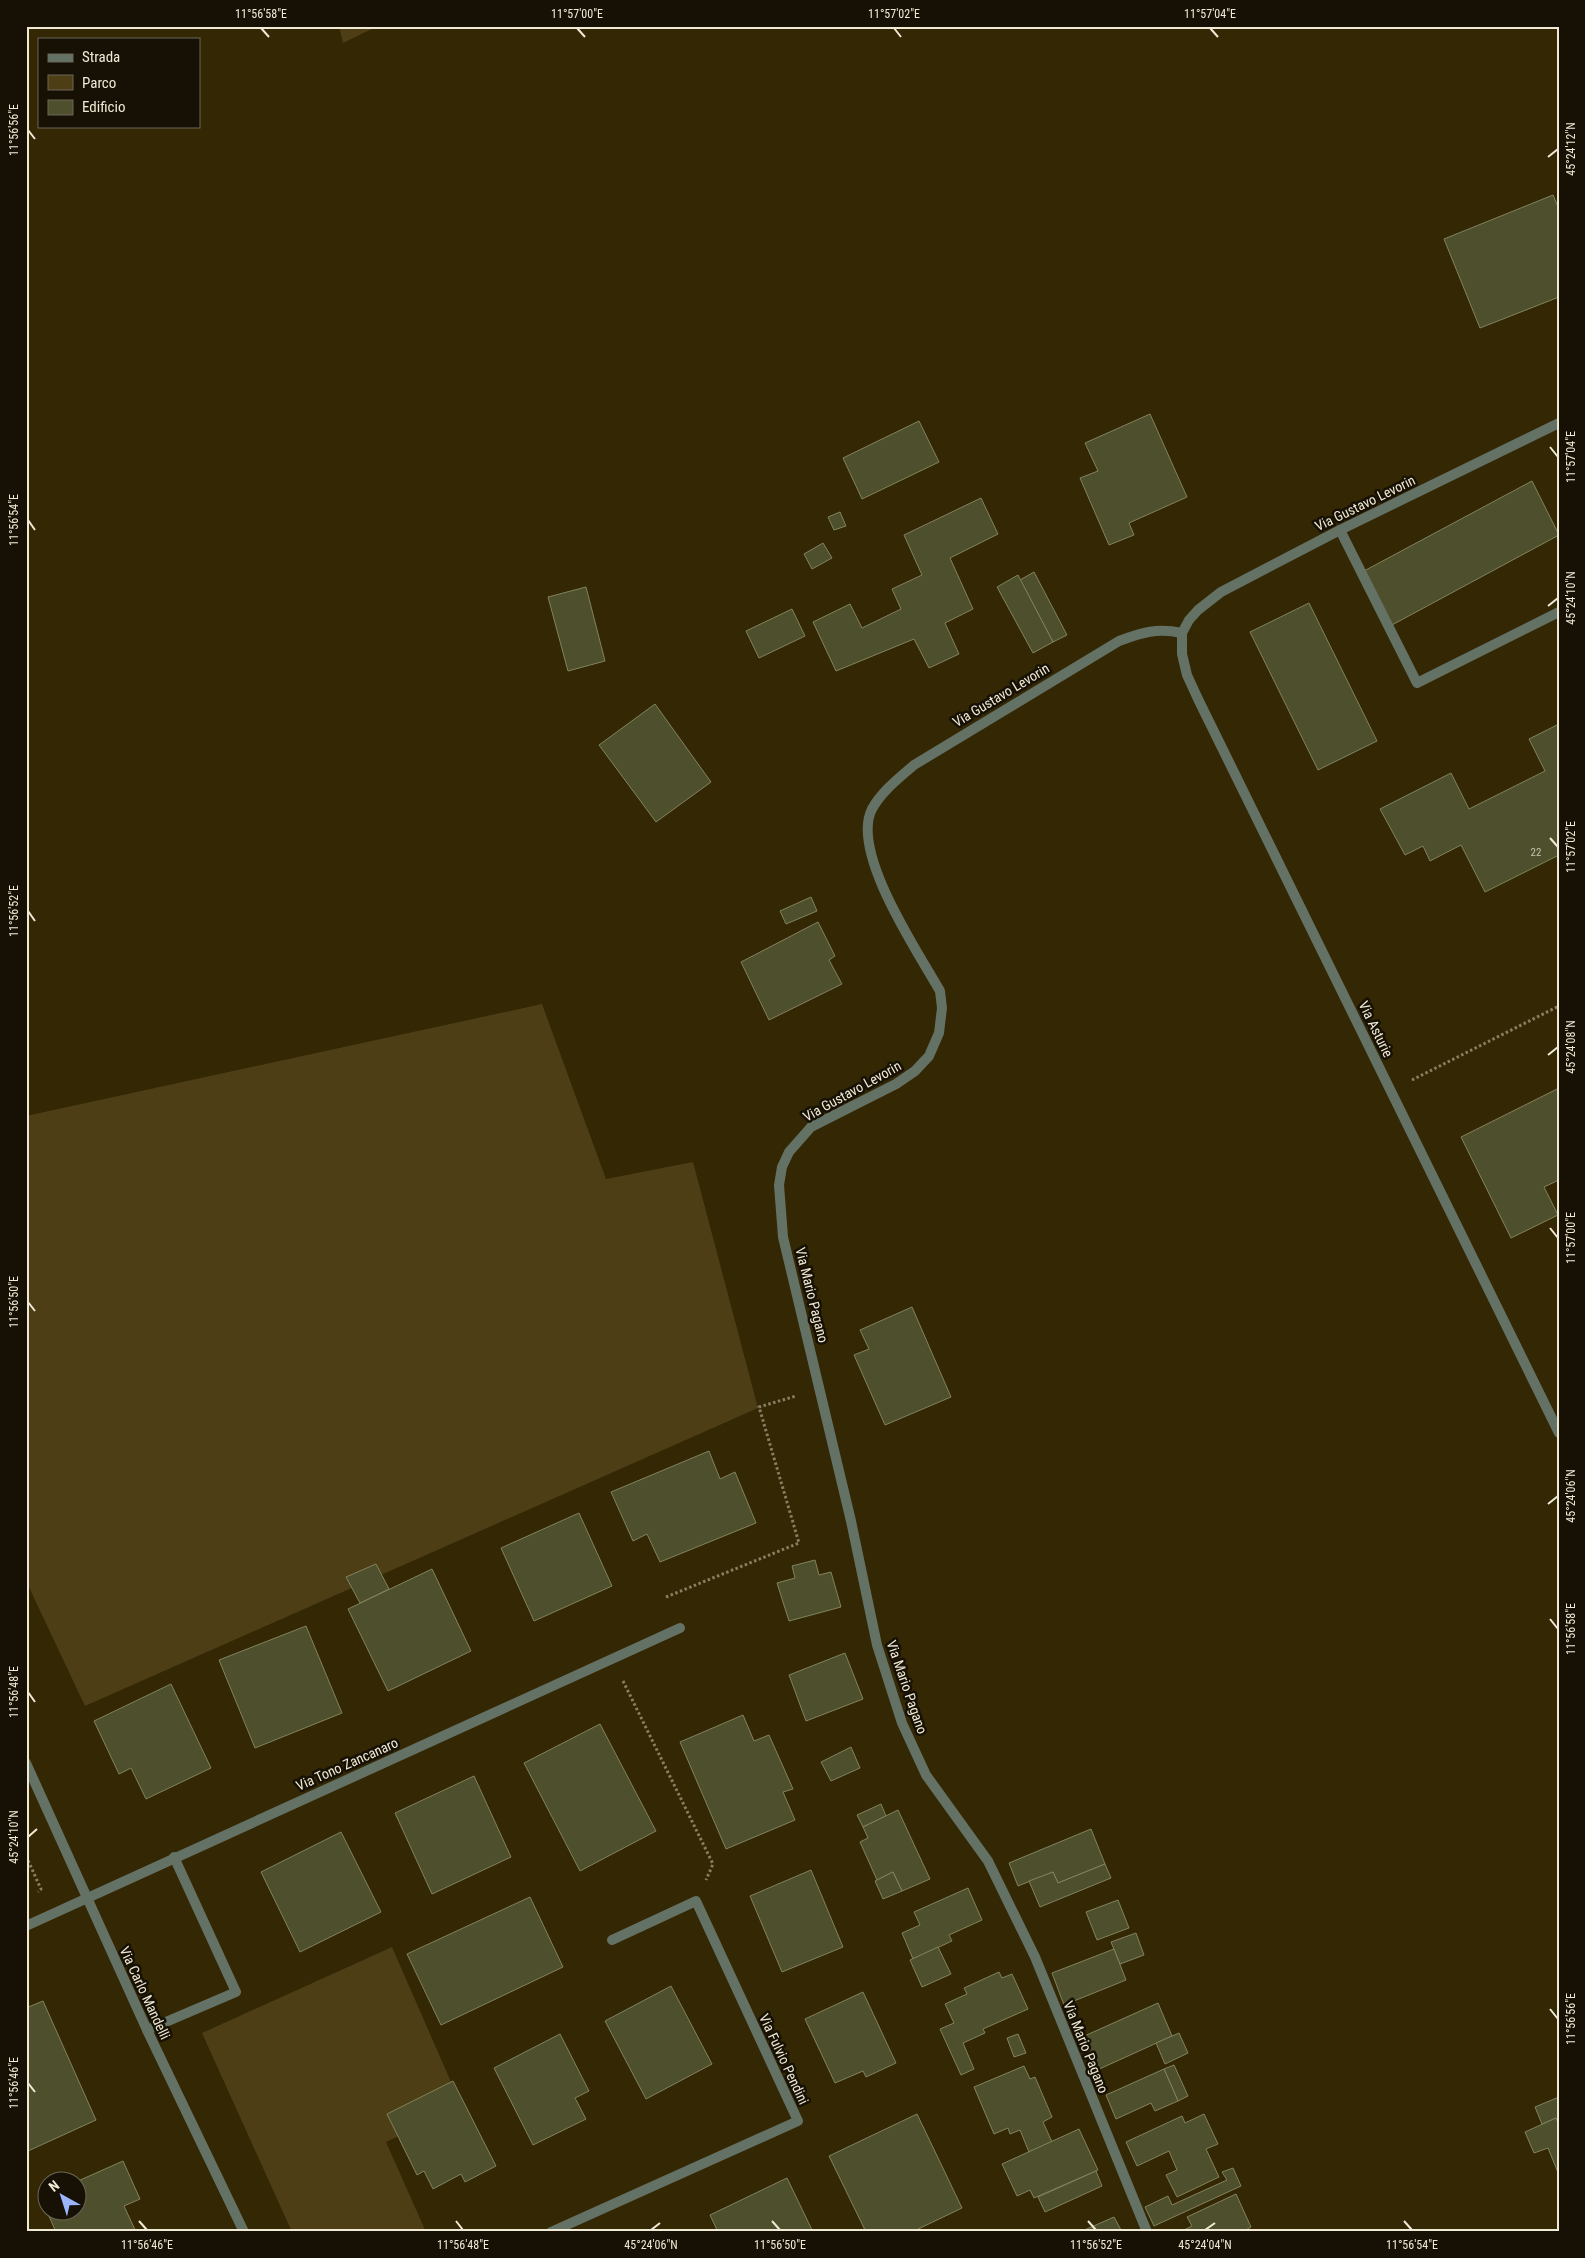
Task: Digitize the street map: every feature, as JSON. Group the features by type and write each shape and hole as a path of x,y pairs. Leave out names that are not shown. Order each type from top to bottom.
{"street":[{"name":"Via Gustavo Levorin","path":"782,1167 789,1152 811,1127 896,1084 915,1071 929,1056 939,1033 942,1008 940,991 883,888 872,864 867,826 872,810 890,786 914,765 943,746 1119,641 1140,633 1163,630 1182,633 1189,620 1198,610 1221,592 1340,530 1559,423"},
{"path":"1340,530 1417,683 1559,612"},
{"name":"Via Asturie","path":"1182,633 1182,654 1187,675 1198,699 1559,1433"},
{"name":"Via Mario Pagano","path":"782,1167 779,1193 784,1237 820,1387 877,1645 902,1723 926,1775 988,1861 1027,1942 1147,2232"},
{"name":"Via Tono Zancanaro","path":"26,1926 680,1628"},
{"name":"Via Carlo Mandelli","path":"26,1763 147,2030 244,2232"},
{"path":"147,2030 236,1992 174,1857"},
{"path":"612,1940 696,1901"},
{"name":"Via Fulvio Pendini","path":"552,2232 798,2121 696,1901"}],"path":[{"path":"1390,1090 1559,1006"},
{"path":"666,1598 799,1543 759,1407 820,1387"},
{"path":"612,1659 713,1864 696,1901"},
{"path":"26,1856 40,1889 32,1896"}],"green space":[{"path":"339,26 378,26 343,43"},
{"path":"542,1004 606,1179 693,1162 758,1408 85,1706 26,1581 26,1116"},
{"path":"392,1947 462,2107 386,2142 426,2232 292,2232 202,2033"}],"building":[{"path":"1553,195 1559,209 1559,297 1480,328 1444,239"},
{"path":"1150,414 1187,497 1129,523 1134,535 1109,545 1080,478 1098,471 1085,443"},
{"path":"919,421 939,462 862,499 843,458"},
{"path":"1532,481 1559,535 1392,625 1364,571"},
{"path":"981,498 998,534 950,558 973,609 945,623 959,654 929,668 914,639 836,671 813,622 850,604 862,628 901,609 892,589 922,575 904,535"},
{"path":"840,512 846,526 834,530 828,517"},
{"path":"823,543 832,558 812,569 804,554"},
{"path":"1034,572 1067,635 1053,642 1020,580"},
{"path":"1018,575 1053,642 1033,653 997,587"},
{"path":"586,587 605,661 568,671 548,597"},
{"path":"1309,603 1377,741 1318,770 1250,632"},
{"path":"792,609 805,636 759,658 746,631"},
{"path":"655,704 711,782 656,822 599,745"},
{"path":"1559,724 1559,855 1485,892 1461,845 1430,861 1423,846 1405,855 1380,809 1451,773 1469,809 1545,771 1529,739"},
{"path":"811,897 817,911 786,924 780,911"},
{"path":"818,922 835,956 829,960 842,984 769,1020 741,962"},
{"path":"1559,1088 1559,1180 1544,1187 1558,1215 1511,1238 1461,1137"},
{"path":"912,1307 951,1397 885,1425 854,1355 869,1349 860,1330"},
{"path":"709,1451 720,1479 735,1472 756,1523 660,1562 647,1534 633,1541 611,1492"},
{"path":"579,1513 612,1586 534,1621 501,1548"},
{"path":"815,1560 819,1575 831,1572 841,1607 789,1621 777,1583 795,1578 792,1566"},
{"path":"376,1564 389,1589 360,1603 346,1577"},
{"path":"432,1569 471,1651 388,1691 348,1609"},
{"path":"306,1626 342,1713 255,1748 219,1660"},
{"path":"845,1653 863,1699 806,1721 789,1675"},
{"path":"171,1684 211,1768 146,1799 131,1768 119,1774 94,1721"},
{"path":"743,1715 754,1741 769,1735 793,1789 783,1792 795,1820 726,1849 680,1742"},
{"path":"600,1724 656,1831 580,1871 524,1763"},
{"path":"851,1747 860,1768 831,1781 821,1762"},
{"path":"474,1776 511,1857 432,1894 395,1813"},
{"path":"881,1804 886,1816 863,1827 857,1815"},
{"path":"898,1810 930,1879 902,1891 893,1872 877,1880 860,1842 868,1838 863,1827"},
{"path":"1091,1829 1105,1864 1058,1883 1053,1872 1018,1886 1009,1863"},
{"path":"341,1832 381,1912 300,1952 261,1872"},
{"path":"1105,1864 1111,1878 1040,1907 1029,1881 1053,1872 1058,1883"},
{"path":"811,1870 843,1947 782,1972 750,1896"},
{"path":"893,1872 902,1891 883,1899 875,1881"},
{"path":"968,1888 982,1920 949,1935 952,1941 913,1959 902,1933 920,1925 914,1912"},
{"path":"530,1897 563,1967 441,2025 407,1954"},
{"path":"1118,1900 1129,1928 1097,1940 1086,1912"},
{"path":"1136,1933 1144,1955 1120,1964 1111,1942"},
{"path":"938,1947 951,1974 922,1987 910,1960"},
{"path":"1114,1949 1126,1980 1064,2005 1052,1973"},
{"path":"999,1972 1002,1978 1012,1974 1028,2009 983,2029 985,2033 963,2043 974,2069 961,2075 940,2029 954,2023 945,2004 967,1994 964,1988"},
{"path":"671,1986 712,2064 646,2099 605,2021"},
{"path":"863,1992 896,2063 866,2077 863,2071 835,2083 805,2019"},
{"path":"43,2001 96,2120 28,2151 26,2146 26,2008"},
{"path":"1158,2003 1172,2036 1095,2071 1080,2038"},
{"path":"1179,2033 1188,2053 1165,2064 1156,2043"},
{"path":"560,2034 589,2091 575,2098 586,2119 533,2145 494,2068"},
{"path":"1018,2034 1026,2053 1014,2057 1007,2038"},
{"path":"1174,2065 1188,2096 1178,2101 1164,2069"},
{"path":"1024,2066 1030,2079 1035,2077 1052,2117 1043,2122 1052,2142 1029,2152 1020,2130 1010,2134 1008,2128 994,2134 974,2087"},
{"path":"1164,2069 1178,2101 1155,2111 1151,2103 1116,2119 1106,2095"},
{"path":"453,2081 496,2166 465,2182 461,2174 433,2189 424,2171 417,2175 387,2114"},
{"path":"1559,2097 1559,2125 1556,2118 1542,2124 1535,2107"},
{"path":"917,2114 962,2208 912,2232 866,2232 829,2156"},
{"path":"1204,2114 1218,2144 1206,2149 1219,2177 1177,2197 1166,2175 1177,2170 1169,2151 1137,2166 1126,2142 1182,2116 1185,2123"},
{"path":"1556,2118 1559,2125 1559,2175 1548,2148 1534,2153 1525,2132"},
{"path":"1079,2129 1098,2170 1034,2198 1030,2190 1017,2196 1002,2164"},
{"path":"123,2161 140,2199 124,2206 136,2232 56,2232 51,2220 88,2220 88,2177"},
{"path":"1233,2168 1241,2186 1154,2226 1145,2207 1168,2196 1172,2205 1227,2180 1222,2172"},
{"path":"1096,2171 1102,2186 1045,2212 1038,2197"},
{"path":"787,2178 813,2232 718,2232 710,2215"},
{"path":"1236,2194 1251,2227 1242,2232 1180,2232 1192,2226 1187,2217"},
{"path":"1114,2217 1121,2230 1117,2232 1080,2232"}]}
